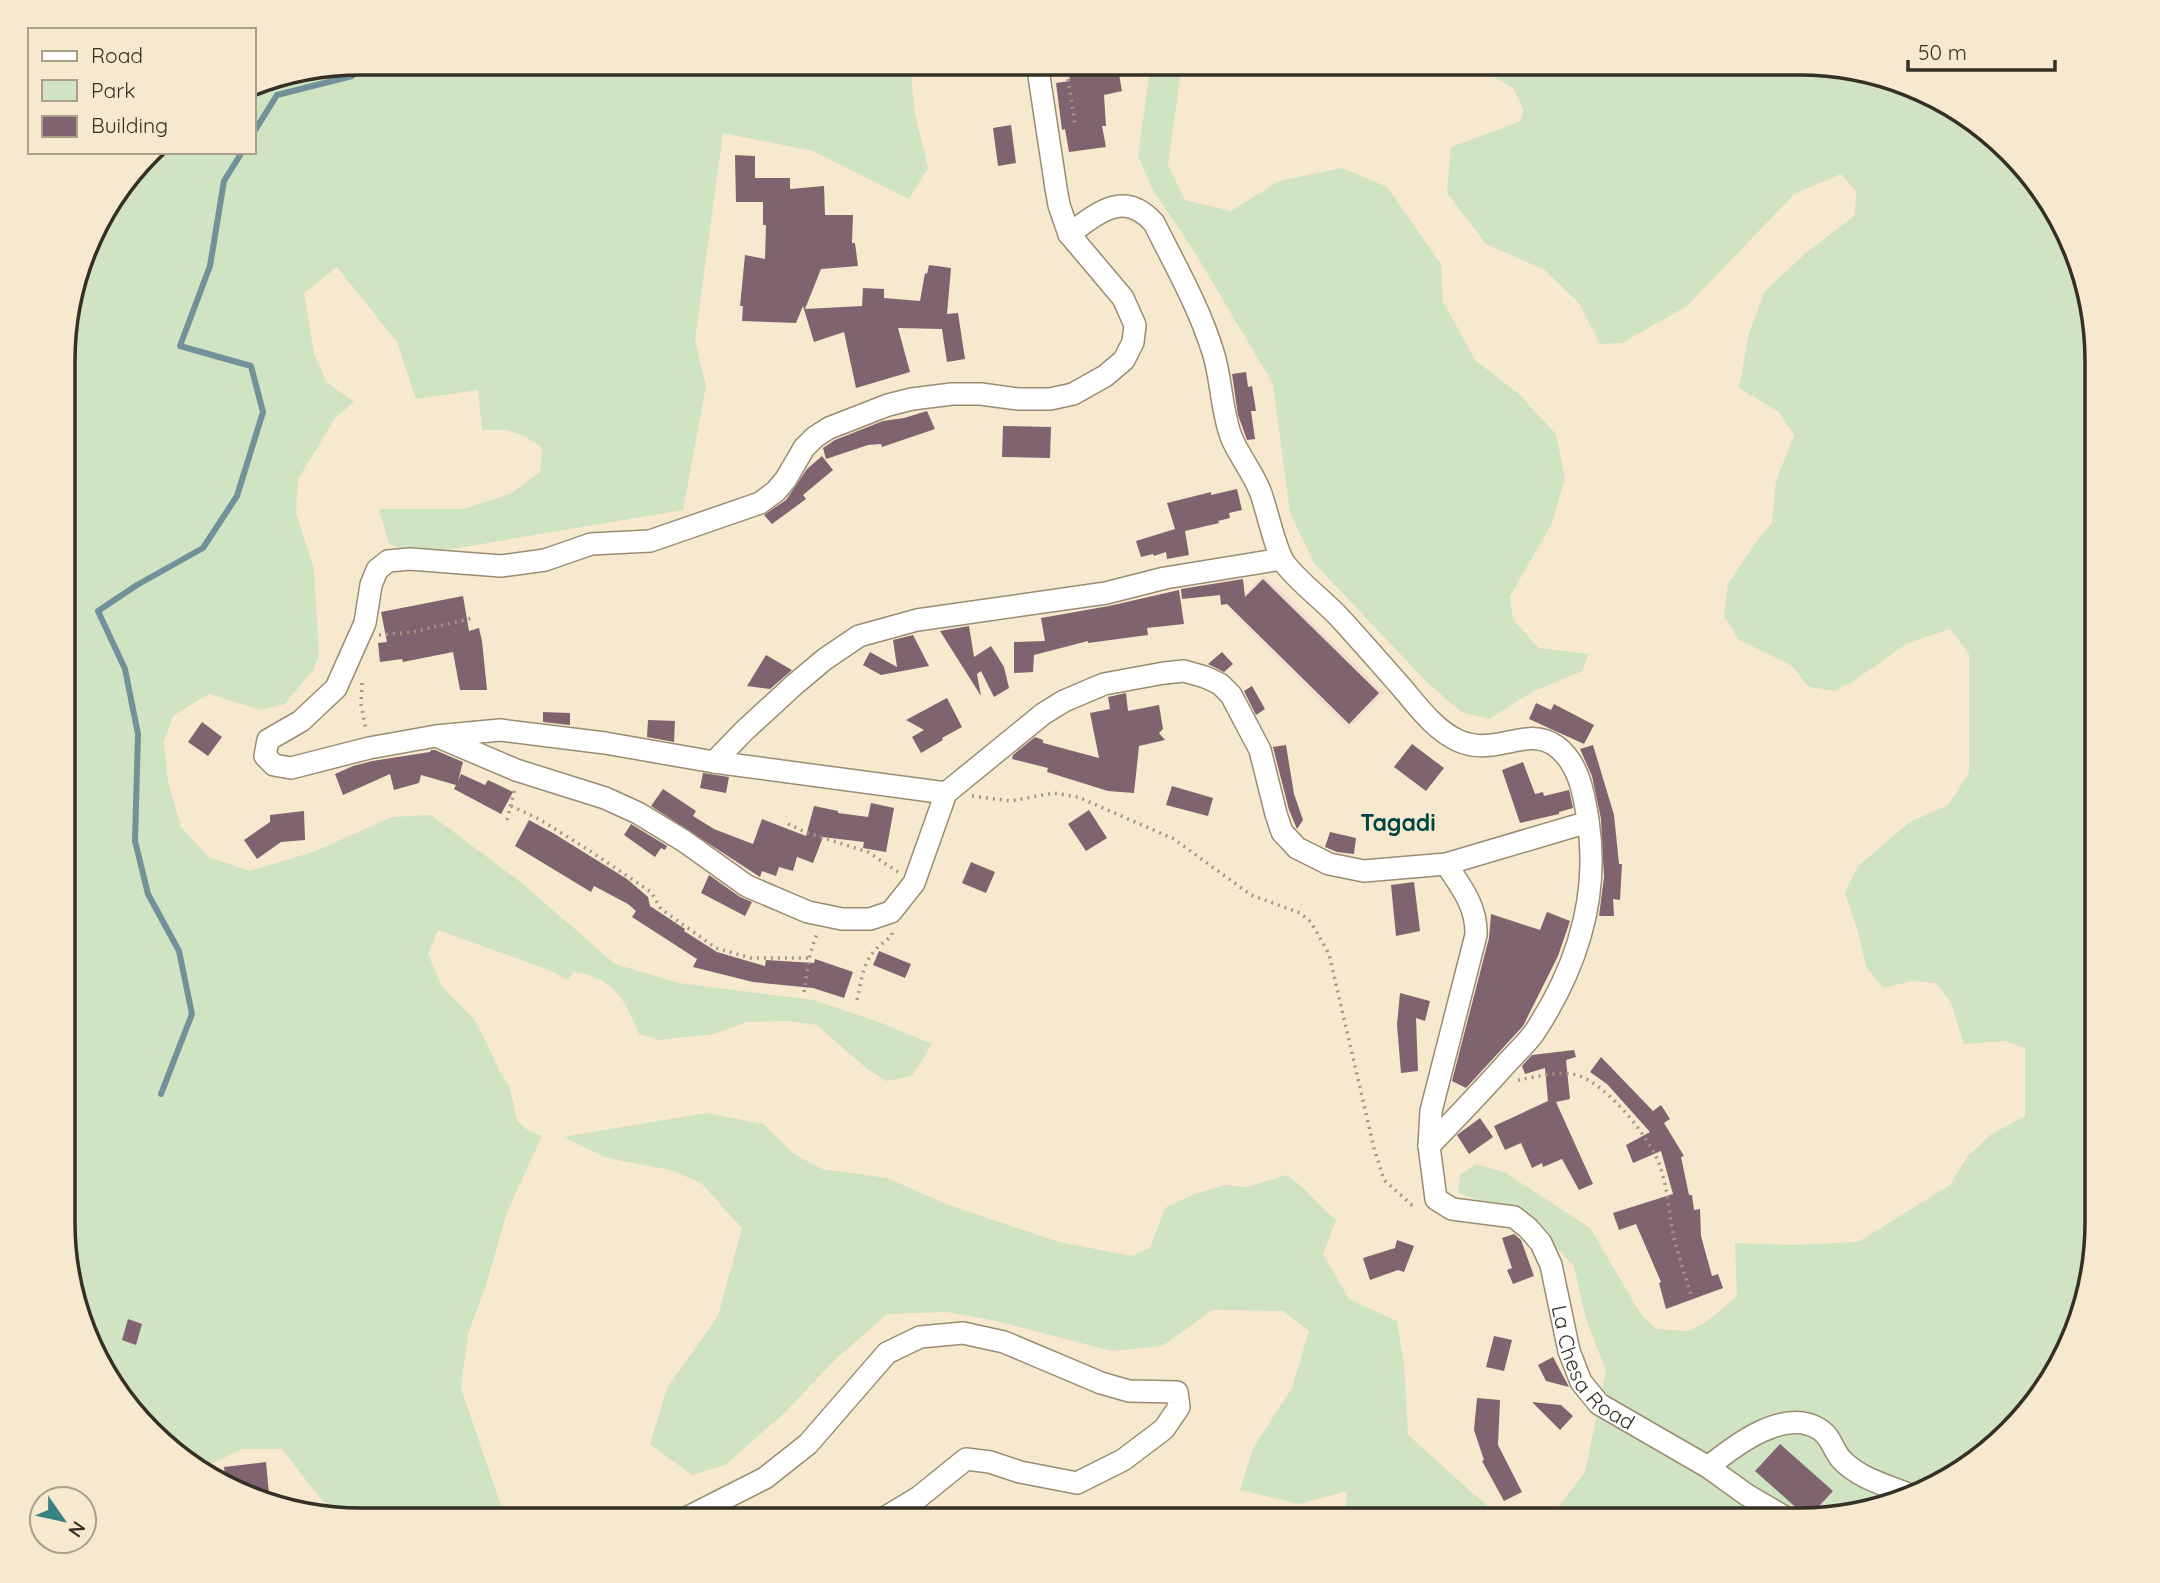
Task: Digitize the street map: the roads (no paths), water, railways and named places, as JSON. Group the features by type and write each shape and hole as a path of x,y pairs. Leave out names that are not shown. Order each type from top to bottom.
{"street":[{"path":"946,793 500,730 436,736 369,748 291,768 274,765 265,756 268,740 301,721 336,688 365,623 371,585 377,570 388,561 410,559 501,566 545,560 591,544 650,541 760,503 786,479 804,448 815,437 830,428 888,405 952,394 1050,399 1073,394 1105,376 1124,360 1133,342 1135,325 1123,298 1069,234 1059,205 1039,75"},
{"path":"1069,234 1087,221 1121,205 1142,210 1154,223 1203,324 1221,381 1232,438 1257,482 1269,512 1282,559 1304,586 1338,616 1430,720 1456,739 1475,746 1498,746 1536,737 1553,744 1565,754 1583,790 1592,846 1591,875 1586,916 1574,960 1533,1035 1429,1146"},
{"path":"714,762 785,693 825,659 859,636 917,620 1106,593 1165,578 1282,559"},
{"path":"436,736 516,770 604,798 638,813 684,841 747,886 825,917 870,919 891,912 914,883 946,793 1043,714 1064,701 1104,684 1184,671 1220,684 1231,695 1261,750 1282,832 1297,848 1329,864 1364,871 1446,863 1588,822"},
{"path":"1429,1146 1431,1111 1476,935 1473,909 1446,863"},
{"name":"La Chesa Road","path":"1429,1146 1436,1199 1452,1209 1514,1217 1541,1242 1551,1265 1569,1351 1581,1382 1600,1404 1708,1467 1769,1508"},
{"path":"706,1508 765,1478 808,1444 887,1353 920,1337 963,1332 1004,1342 1101,1383 1129,1391 1177,1392 1179,1407 1164,1429 1123,1460 1077,1483 1020,1472 990,1462 966,1459 919,1497 901,1508"},
{"path":"1708,1467 1751,1436 1781,1424 1804,1423 1820,1429 1833,1442 1841,1459 1864,1477 1898,1490"}],"waterway":[{"path":"256,129 277,95 353,75"},
{"path":"161,1094 192,1014 179,951 148,894 135,841 138,734 125,669 98,611 137,585 203,548 237,496 263,412 251,366 180,346 210,266 224,181 241,154"}],"district":[{"name":"Tagadi","path":"1398,822"}]}
